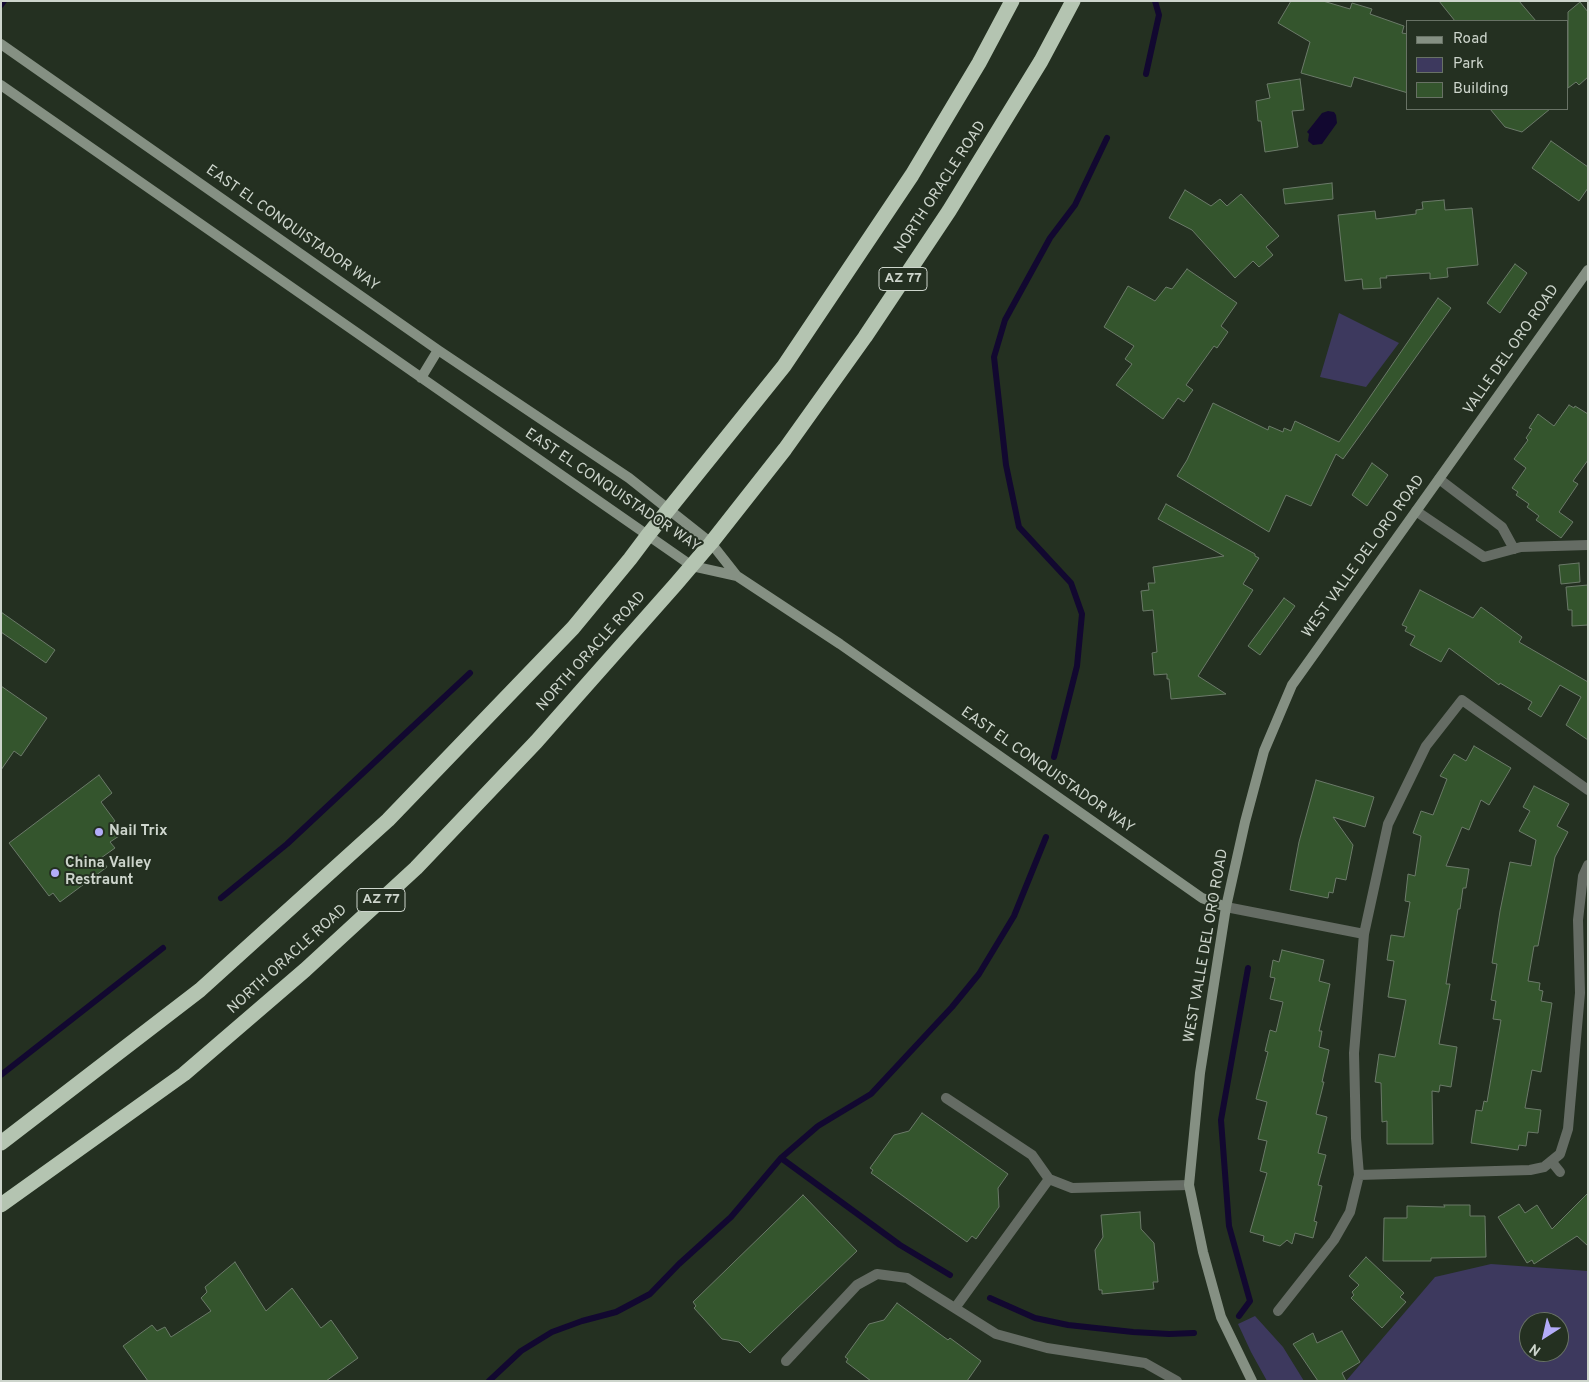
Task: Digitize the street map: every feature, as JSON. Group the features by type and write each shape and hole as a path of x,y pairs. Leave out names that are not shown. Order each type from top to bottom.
{"highway":[{"name":"NORTH ORACLE ROAD","path":"1,1143 200,990 388,820 573,628 784,366 912,175 979,63 1012,1"},
{"name":"NORTH ORACLE ROAD","path":"1,1205 184,1074 305,970 416,868 536,742 692,566 785,449 865,337 949,211 1041,61 1073,1"}],"street":[{"name":"EAST EL CONQUISTADOR WAY","path":"1,44 438,350 629,478 711,543 737,576 848,650 1202,898 1226,907 1364,934"},
{"name":"EAST EL CONQUISTADOR WAY","path":"1,84 692,566 737,576"},
{"name":"VALLE DEL ORO ROAD","path":"1461,448 1588,270"},
{"path":"421,378 438,350"},
{"name":"WEST VALLE DEL ORO ROAD","path":"1252,1381 1221,1317 1203,1252 1188,1184 1200,1073 1226,907 1245,822 1264,751 1292,684 1461,448"},
{"path":"1439,479 1502,527 1514,549"},
{"path":"1416,510 1484,557 1521,547 1588,545"},
{"path":"1278,1311 1334,1240 1350,1212 1359,1175 1354,1053 1364,934 1388,824 1426,746 1462,700 1588,790"},
{"path":"1359,1175 1524,1170 1544,1167 1560,1154 1568,1130 1580,993 1578,920 1583,876 1588,865"},
{"path":"946,1098 1032,1155 1049,1179 1072,1188 1188,1184"},
{"path":"1552,1162 1560,1172"},
{"path":"955,1308 1049,1179"},
{"path":"786,1361 856,1285 876,1274 907,1278 996,1334 1047,1348 1145,1363 1178,1381"}],"green space":[{"path":"1339,313 1399,343 1366,387 1320,377"},
{"path":"1491,1264 1588,1271 1588,1381 1346,1381 1435,1277"},
{"path":"1255,1316 1283,1347 1304,1381 1267,1381 1238,1324"}],"shaded area":[{"path":"1334,112 1337,123 1322,144 1313,145 1308,141 1309,134 1307,132 1322,113"}],"building":[{"path":"1291,1 1323,1 1350,9 1352,3 1372,9 1370,14 1404,26 1402,33 1406,34 1406,92 1354,77 1351,87 1301,73 1310,42 1278,23"},
{"path":"1439,1 1519,1 1535,20 1454,20"},
{"path":"1580,2 1588,12 1588,77 1579,85 1576,82 1569,87 1569,20 1568,12"},
{"path":"1300,79 1304,110 1292,111 1298,147 1265,152 1261,121 1258,121 1256,101 1270,98 1267,84"},
{"path":"1491,110 1549,110 1522,132 1505,127"},
{"path":"1551,141 1588,167 1588,188 1579,201 1532,168"},
{"path":"1332,183 1333,199 1285,204 1283,189"},
{"path":"1185,190 1211,206 1220,199 1227,206 1241,194 1279,236 1266,247 1273,255 1259,267 1253,261 1235,278 1192,230 1169,218"},
{"path":"1444,200 1445,210 1472,208 1478,265 1447,268 1448,277 1430,279 1430,273 1386,276 1387,278 1380,278 1381,288 1363,289 1362,279 1345,281 1338,215 1375,211 1376,219 1416,214 1416,210 1423,209 1422,202"},
{"path":"1515,264 1527,273 1500,313 1487,303"},
{"path":"1187,269 1237,303 1221,326 1228,332 1217,348 1214,346 1186,385 1193,390 1184,402 1178,398 1163,419 1116,385 1132,364 1125,359 1134,346 1104,327 1128,286 1155,301 1166,287 1172,289"},
{"path":"1438,298 1451,308 1343,459 1336,454 1311,506 1286,495 1269,532 1177,476 1187,460 1213,403 1268,430 1269,426 1283,432 1284,428 1291,431 1295,421 1339,442"},
{"path":"1569,405 1574,408 1575,406 1588,414 1588,460 1573,481 1578,484 1559,512 1573,522 1561,538 1536,520 1539,516 1527,507 1529,504 1516,495 1518,492 1512,488 1526,468 1514,459 1528,440 1526,438 1532,429 1529,428 1538,414 1554,426"},
{"path":"1372,463 1388,475 1367,506 1352,495"},
{"path":"1166,504 1259,558 1243,584 1253,590 1198,676 1226,694 1171,699 1167,674 1154,675 1152,653 1157,652 1153,610 1143,611 1141,591 1149,590 1148,583 1155,583 1153,567 1224,556 1158,519"},
{"path":"1579,563 1580,582 1561,584 1559,565"},
{"path":"1588,585 1588,625 1572,626 1572,610 1568,610 1566,587"},
{"path":"1420,590 1473,618 1481,607 1522,637 1519,642 1588,682 1588,740 1566,725 1581,697 1560,685 1541,717 1528,709 1532,702 1500,683 1499,685 1449,648 1441,662 1410,645 1415,636 1405,631 1407,627 1402,625"},
{"path":"1284,598 1295,606 1260,655 1248,646"},
{"path":"1,612 55,650 46,663 1,632"},
{"path":"1,686 47,718 21,756 14,751 1,770"},
{"path":"1474,746 1511,768 1489,805 1481,800 1469,830 1462,827 1446,866 1469,869 1466,888 1463,888 1460,909 1458,909 1446,984 1450,984 1439,1044 1457,1047 1451,1087 1440,1085 1439,1092 1432,1091 1433,1144 1387,1144 1387,1121 1382,1122 1381,1083 1375,1082 1379,1054 1395,1057 1406,1000 1388,997 1394,961 1387,960 1391,935 1404,937 1410,902 1405,901 1408,874 1415,876 1421,836 1413,833 1421,811 1433,815 1447,779 1440,776 1454,754 1466,761"},
{"path":"99,775 112,793 101,802 115,821 110,825 119,836 110,842 115,848 101,858 107,867 60,902 53,893 49,896 9,843"},
{"path":"1316,780 1374,797 1365,827 1333,817 1353,845 1346,880 1336,878 1333,893 1329,892 1328,898 1290,890 1299,842"},
{"path":"1534,786 1569,804 1557,826 1568,832 1555,857 1538,946 1534,946 1528,981 1540,983 1539,990 1543,991 1541,1001 1552,1003 1541,1072 1532,1070 1525,1108 1541,1110 1538,1133 1528,1132 1526,1146 1519,1145 1518,1150 1471,1143 1476,1110 1482,1111 1484,1101 1487,1102 1501,1020 1493,1019 1496,1001 1491,1000 1497,964 1492,963 1500,911 1510,862 1531,866 1536,840 1519,831 1530,811 1523,807"},
{"path":"1282,950 1324,960 1319,981 1330,984 1319,1031 1322,1031 1319,1047 1329,1050 1316,1114 1327,1117 1318,1153 1326,1155 1318,1185 1322,1186 1314,1221 1317,1222 1313,1238 1295,1233 1292,1244 1287,1240 1280,1246 1263,1241 1264,1236 1250,1232 1267,1173 1260,1171 1267,1141 1258,1139 1267,1102 1256,1099 1268,1052 1265,1051 1270,1030 1276,1032 1283,1002 1270,999 1275,978 1270,977 1273,960 1279,962"},
{"path":"922,1113 1008,1174 998,1188 999,1207 976,1239 972,1236 967,1242 871,1173 873,1170 870,1168 894,1135 909,1131"},
{"path":"1588,1193 1588,1246 1577,1236 1534,1264 1532,1260 1527,1263 1498,1217 1519,1204 1525,1213 1537,1205 1552,1229"},
{"path":"803,1195 857,1251 750,1353 739,1342 722,1339 694,1308 696,1306 693,1302"},
{"path":"1444,1205 1470,1205 1470,1216 1485,1216 1486,1257 1431,1258 1431,1261 1383,1261 1384,1218 1407,1218 1407,1206 1445,1207"},
{"path":"1140,1212 1141,1229 1154,1243 1158,1282 1153,1282 1154,1289 1102,1294 1102,1290 1099,1290 1095,1250 1103,1237 1101,1215"},
{"path":"1366,1257 1404,1293 1400,1297 1406,1302 1382,1328 1351,1298 1354,1295 1352,1292 1359,1285 1349,1276"},
{"path":"235,1262 266,1311 292,1288 321,1328 331,1320 358,1358 326,1381 148,1381 123,1346 152,1325 157,1331 165,1327 171,1337 211,1311 201,1298 207,1292 205,1287"},
{"path":"897,1303 981,1361 967,1381 871,1381 846,1362 848,1359 845,1357 869,1324 884,1320"},
{"path":"1342,1331 1360,1362 1342,1373 1346,1381 1318,1381 1293,1344 1313,1333 1317,1343"}],"waterway":[{"path":"1,5 4,1"},
{"path":"1146,74 1159,15 1155,1"},
{"path":"1054,757 1077,666 1082,614 1071,583 1019,527 1006,465 994,357 1005,320 1050,238 1075,205 1107,138"},
{"path":"221,898 287,844 470,673"},
{"path":"489,1381 521,1351 552,1332 582,1321 616,1312 650,1294 679,1264 731,1217 781,1158 818,1126 871,1094 952,1007 979,974 1014,916 1046,837"},
{"path":"1,1075 163,948"},
{"path":"1239,1316 1250,1301 1229,1226 1221,1120 1248,968"},
{"path":"781,1158 900,1245 950,1275"},
{"path":"990,1298 1035,1318 1068,1325 1133,1332 1194,1333"}],"place":[{"name":"Nail Trix","path":"99,832"},
{"name":"China Valley Restraunt","path":"55,873"}]}
